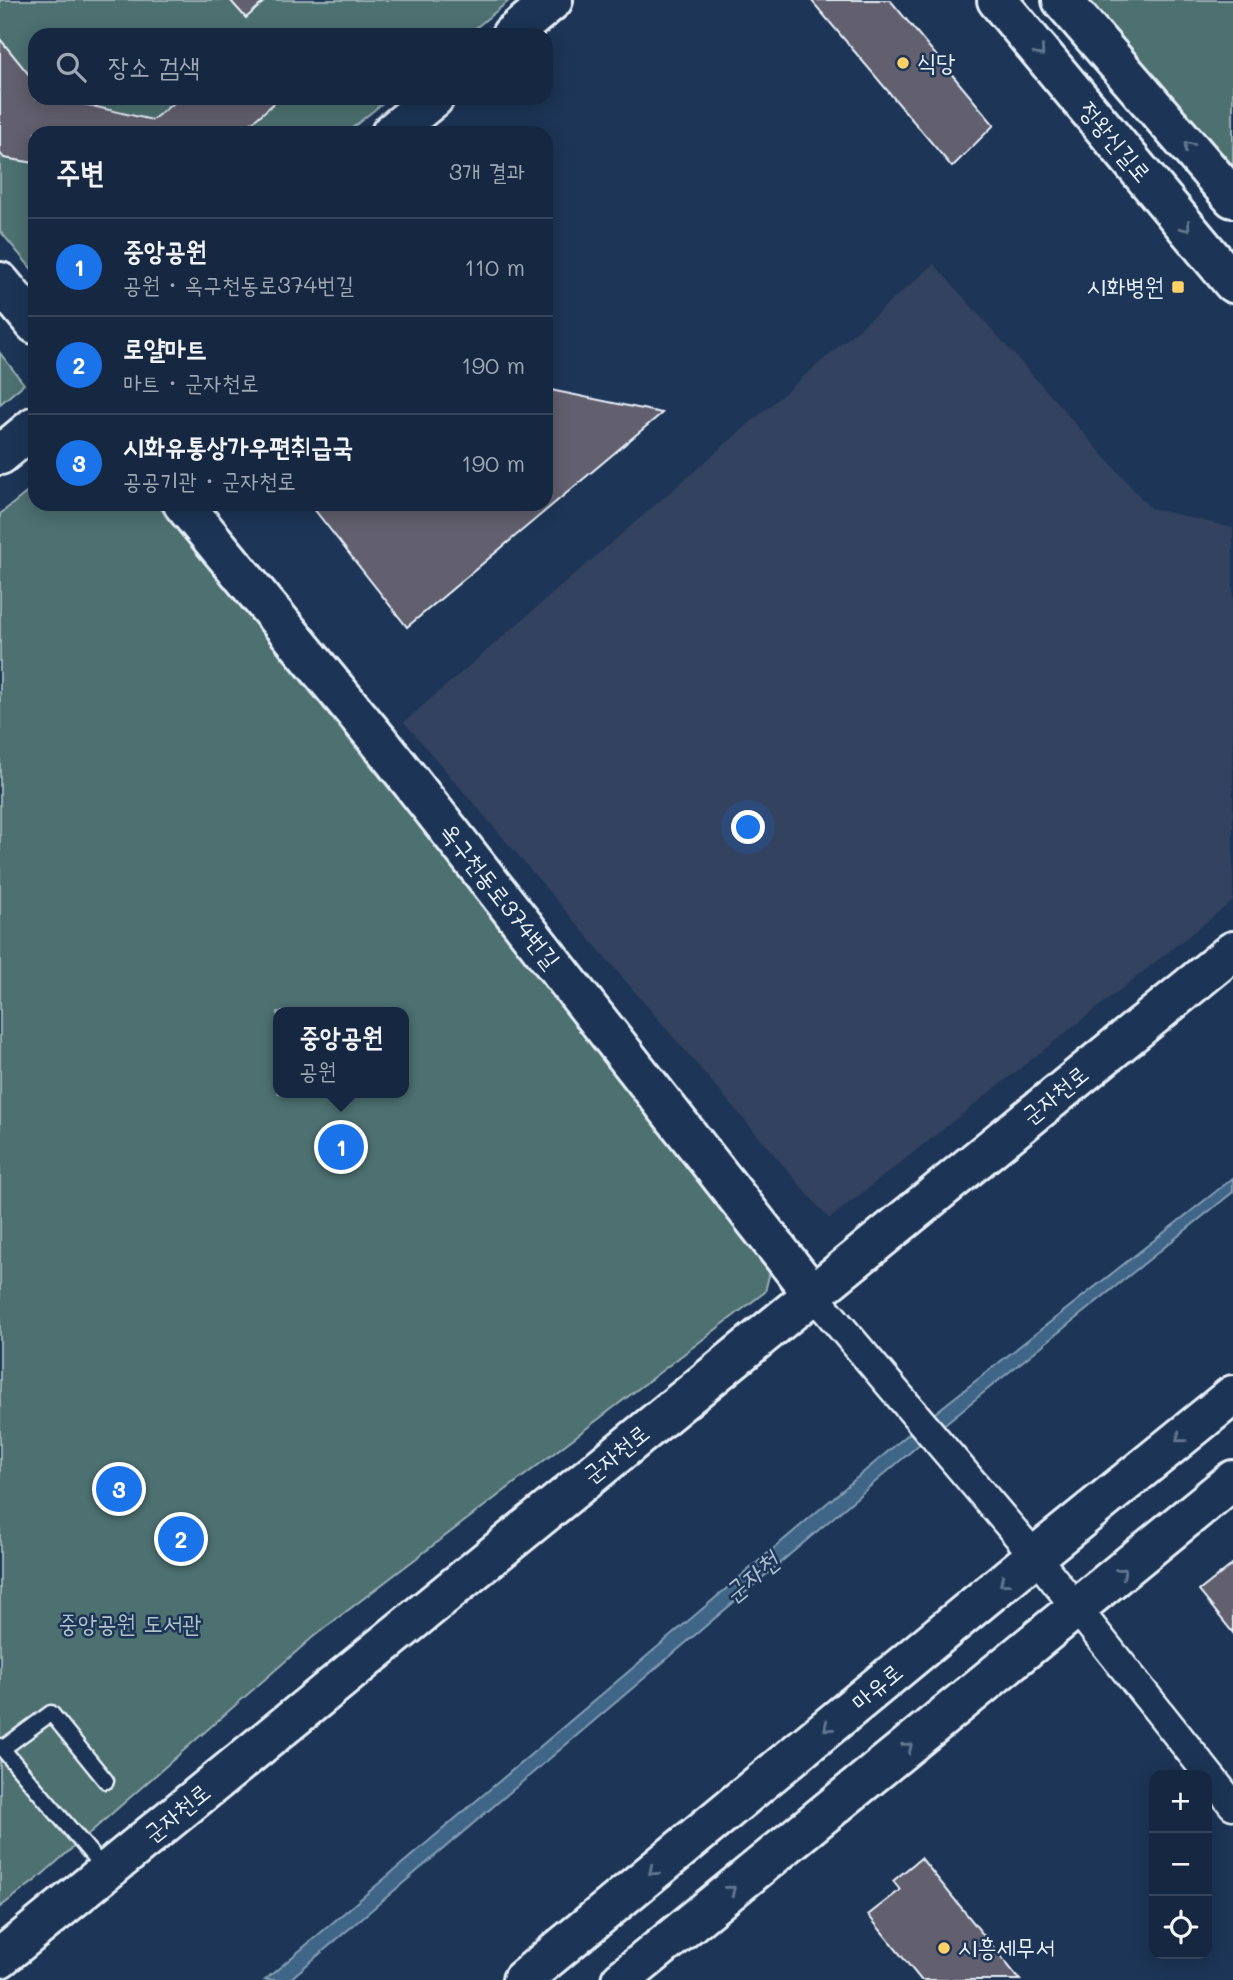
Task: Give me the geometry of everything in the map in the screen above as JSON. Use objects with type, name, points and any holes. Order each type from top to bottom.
[{"type":"street","points":[[519,28],[553,0]]},
{"type":"street","name":"정왕신길로","points":[[996,0],[1233,284]]},
{"type":"street","points":[[1062,0],[1233,198]]},
{"type":"street","points":[[400,126],[425,105]]},
{"type":"street","points":[[0,282],[28,316]]},
{"type":"street","points":[[0,456],[28,432]]},
{"type":"street","name":"옥구천동로374번길","points":[[189,511],[382,745],[812,1293]]},
{"type":"street","name":"군자천로","points":[[0,1958],[1233,951]]},
{"type":"street","points":[[812,1293],[1035,1556],[1233,1805]]},
{"type":"street","name":"마유로","points":[[522,1980],[1233,1395]]},
{"type":"street","points":[[621,1980],[1233,1480]]},
{"type":"lane","points":[[106,1781],[51,1713],[1,1748],[106,1871]]},
{"type":"shaded area","points":[[934,264],[1150,508],[1233,528],[1233,901],[829,1219],[404,722]]},
{"type":"green space","points":[[0,0],[510,0],[476,28],[28,28],[28,105],[380,105],[355,126],[28,126],[28,265],[0,231]]},
{"type":"green space","points":[[1089,0],[1233,0],[1233,170]]},
{"type":"green space","points":[[0,353],[24,384],[0,404]]},
{"type":"green space","name":"중앙공원 도서관","points":[[28,492],[28,511],[163,511],[773,1259],[765,1292],[313,1637],[36,1880],[0,1907],[0,514]]},
{"type":"water","name":"군자천","points":[[1233,1178],[1233,1192],[921,1443],[289,1980],[265,1980],[912,1431]]},
{"type":"building","points":[[230,0],[266,0],[246,18]]},
{"type":"building","name":"식당","points":[[811,0],[890,0],[994,125],[952,167]]},
{"type":"building","points":[[0,39],[28,73],[28,105],[88,105],[152,120],[171,105],[272,105],[248,126],[28,126],[28,162],[4,158],[0,153]]},
{"type":"building","points":[[553,390],[662,413],[553,504]]},
{"type":"building","points":[[316,511],[545,511],[407,627]]},
{"type":"building","points":[[1233,1564],[1233,1633],[1199,1591]]},
{"type":"building","name":"시흥세무서","points":[[921,1858],[1020,1980],[921,1980],[868,1915],[900,1890],[893,1881]]},
{"type":"place","name":"식당","points":[[903,63]]},
{"type":"place","name":"시화병원","points":[[1178,287]]},
{"type":"place","name":"중앙공원","points":[[341,1147]]},
{"type":"place","name":"시화유통상가우편취급국","points":[[119,1489]]},
{"type":"place","name":"로얄마트","points":[[181,1539]]},
{"type":"place","name":"시흥세무서","points":[[944,1948]]}]
